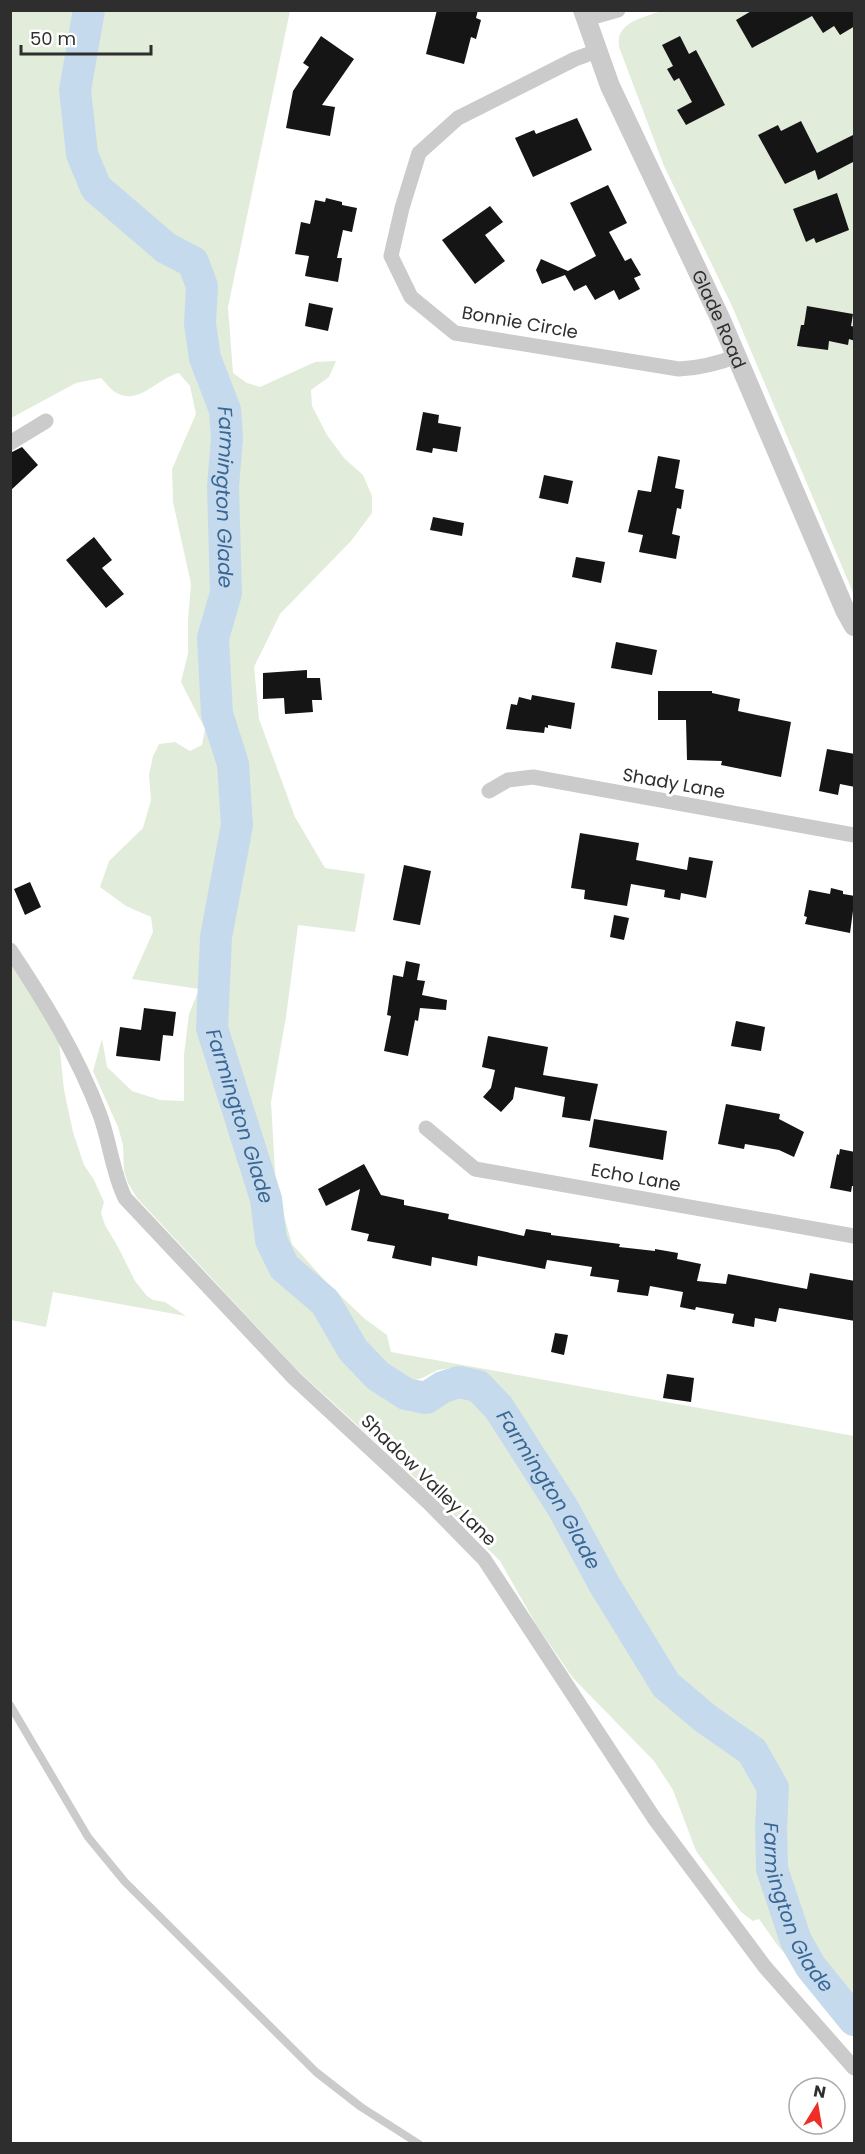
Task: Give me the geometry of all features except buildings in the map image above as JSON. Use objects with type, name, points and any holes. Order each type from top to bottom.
[{"type":"street","points":[[585,15],[618,10]]},
{"type":"street","name":"Glade Road","points":[[585,15],[610,86],[737,356],[845,610],[855,626]]},
{"type":"street","name":"Bonnie Circle","points":[[597,51],[574,58],[458,118],[419,153],[402,208],[391,256],[411,297],[455,333],[679,369],[717,365],[737,356]]},
{"type":"street","points":[[10,443],[46,421]]},
{"type":"street","name":"Shady Lane","points":[[489,791],[508,780],[533,777],[855,835]]},
{"type":"street","name":"Shadow Valley Lane","points":[[10,950],[49,1011],[89,1086],[101,1117],[118,1183],[125,1197],[294,1378],[429,1503],[484,1559],[654,1818],[765,1968],[855,2068]]},
{"type":"street","name":"Echo Lane","points":[[426,1128],[475,1169],[855,1236]]},
{"type":"lane","points":[[10,1705],[88,1837],[125,1882],[316,2072],[361,2107],[419,2144]]},
{"type":"green space","points":[[11,10],[83,11],[76,44],[71,96],[76,154],[92,189],[186,268],[194,277],[198,291],[197,329],[203,365],[220,411],[221,435],[218,499],[222,583],[207,644],[214,723],[229,762],[233,824],[214,937],[209,1029],[262,1197],[269,1244],[281,1268],[320,1302],[338,1330],[350,1357],[388,1394],[415,1407],[444,1404],[456,1398],[467,1398],[479,1403],[491,1416],[534,1482],[564,1520],[656,1682],[750,1759],[768,1793],[766,1865],[776,1903],[803,1964],[854,2024],[854,2029],[778,1946],[759,1919],[753,1921],[741,1912],[696,1851],[673,1790],[654,1761],[573,1678],[537,1626],[500,1561],[434,1495],[297,1370],[137,1198],[128,1183],[124,1171],[123,1145],[118,1127],[93,1071],[102,1039],[107,1067],[132,1091],[160,1100],[184,1101],[184,1055],[189,1014],[199,989],[132,979],[153,932],[151,917],[126,906],[100,887],[109,861],[143,828],[151,800],[149,775],[153,756],[159,744],[175,742],[190,751],[202,745],[205,729],[181,682],[188,653],[191,584],[173,502],[172,469],[196,414],[190,386],[179,373],[135,396],[116,393],[101,378],[76,383],[11,418]]},
{"type":"green space","points":[[96,10],[290,11],[228,307],[233,373],[247,383],[260,387],[315,362],[336,361],[329,377],[311,390],[312,406],[327,435],[344,458],[363,475],[372,496],[372,513],[351,541],[280,614],[254,667],[259,719],[295,817],[325,868],[365,874],[355,932],[298,925],[286,1017],[271,1102],[276,1188],[292,1244],[328,1284],[365,1319],[387,1335],[391,1352],[854,1436],[854,2010],[815,1967],[803,1947],[793,1922],[777,1869],[780,1788],[773,1772],[757,1748],[669,1680],[584,1538],[550,1473],[507,1404],[485,1381],[471,1371],[452,1368],[438,1370],[410,1381],[400,1379],[372,1362],[366,1348],[345,1320],[323,1295],[289,1266],[274,1240],[267,1194],[217,1025],[219,937],[240,824],[237,760],[225,719],[218,659],[218,640],[234,592],[228,502],[231,418],[229,401],[212,357],[206,331],[206,295],[210,285],[205,266],[194,255],[170,241],[109,193],[96,172],[86,147],[83,93]]},
{"type":"green space","points":[[661,11],[854,11],[854,595],[732,306],[664,166],[619,47],[621,32],[626,26]]},
{"type":"green space","points":[[10,964],[59,1042],[64,1090],[73,1132],[84,1165],[104,1202],[101,1213],[105,1225],[135,1281],[147,1296],[153,1300],[165,1302],[186,1316],[53,1292],[46,1327],[11,1320]]},
{"type":"waterway","name":"Farmington Glade","points":[[89,10],[75,90],[82,154],[96,188],[166,248],[193,262],[202,286],[200,324],[205,358],[225,410],[227,438],[223,487],[226,593],[213,638],[217,714],[233,764],[237,825],[216,937],[212,1028],[266,1199],[271,1240],[284,1267],[325,1302],[353,1350],[378,1376],[406,1394],[426,1398],[443,1387],[459,1382],[478,1386],[499,1408],[563,1508],[604,1584],[666,1685],[705,1718],[752,1751],[773,1788],[772,1869],[796,1941],[811,1967],[854,2020]]}]
